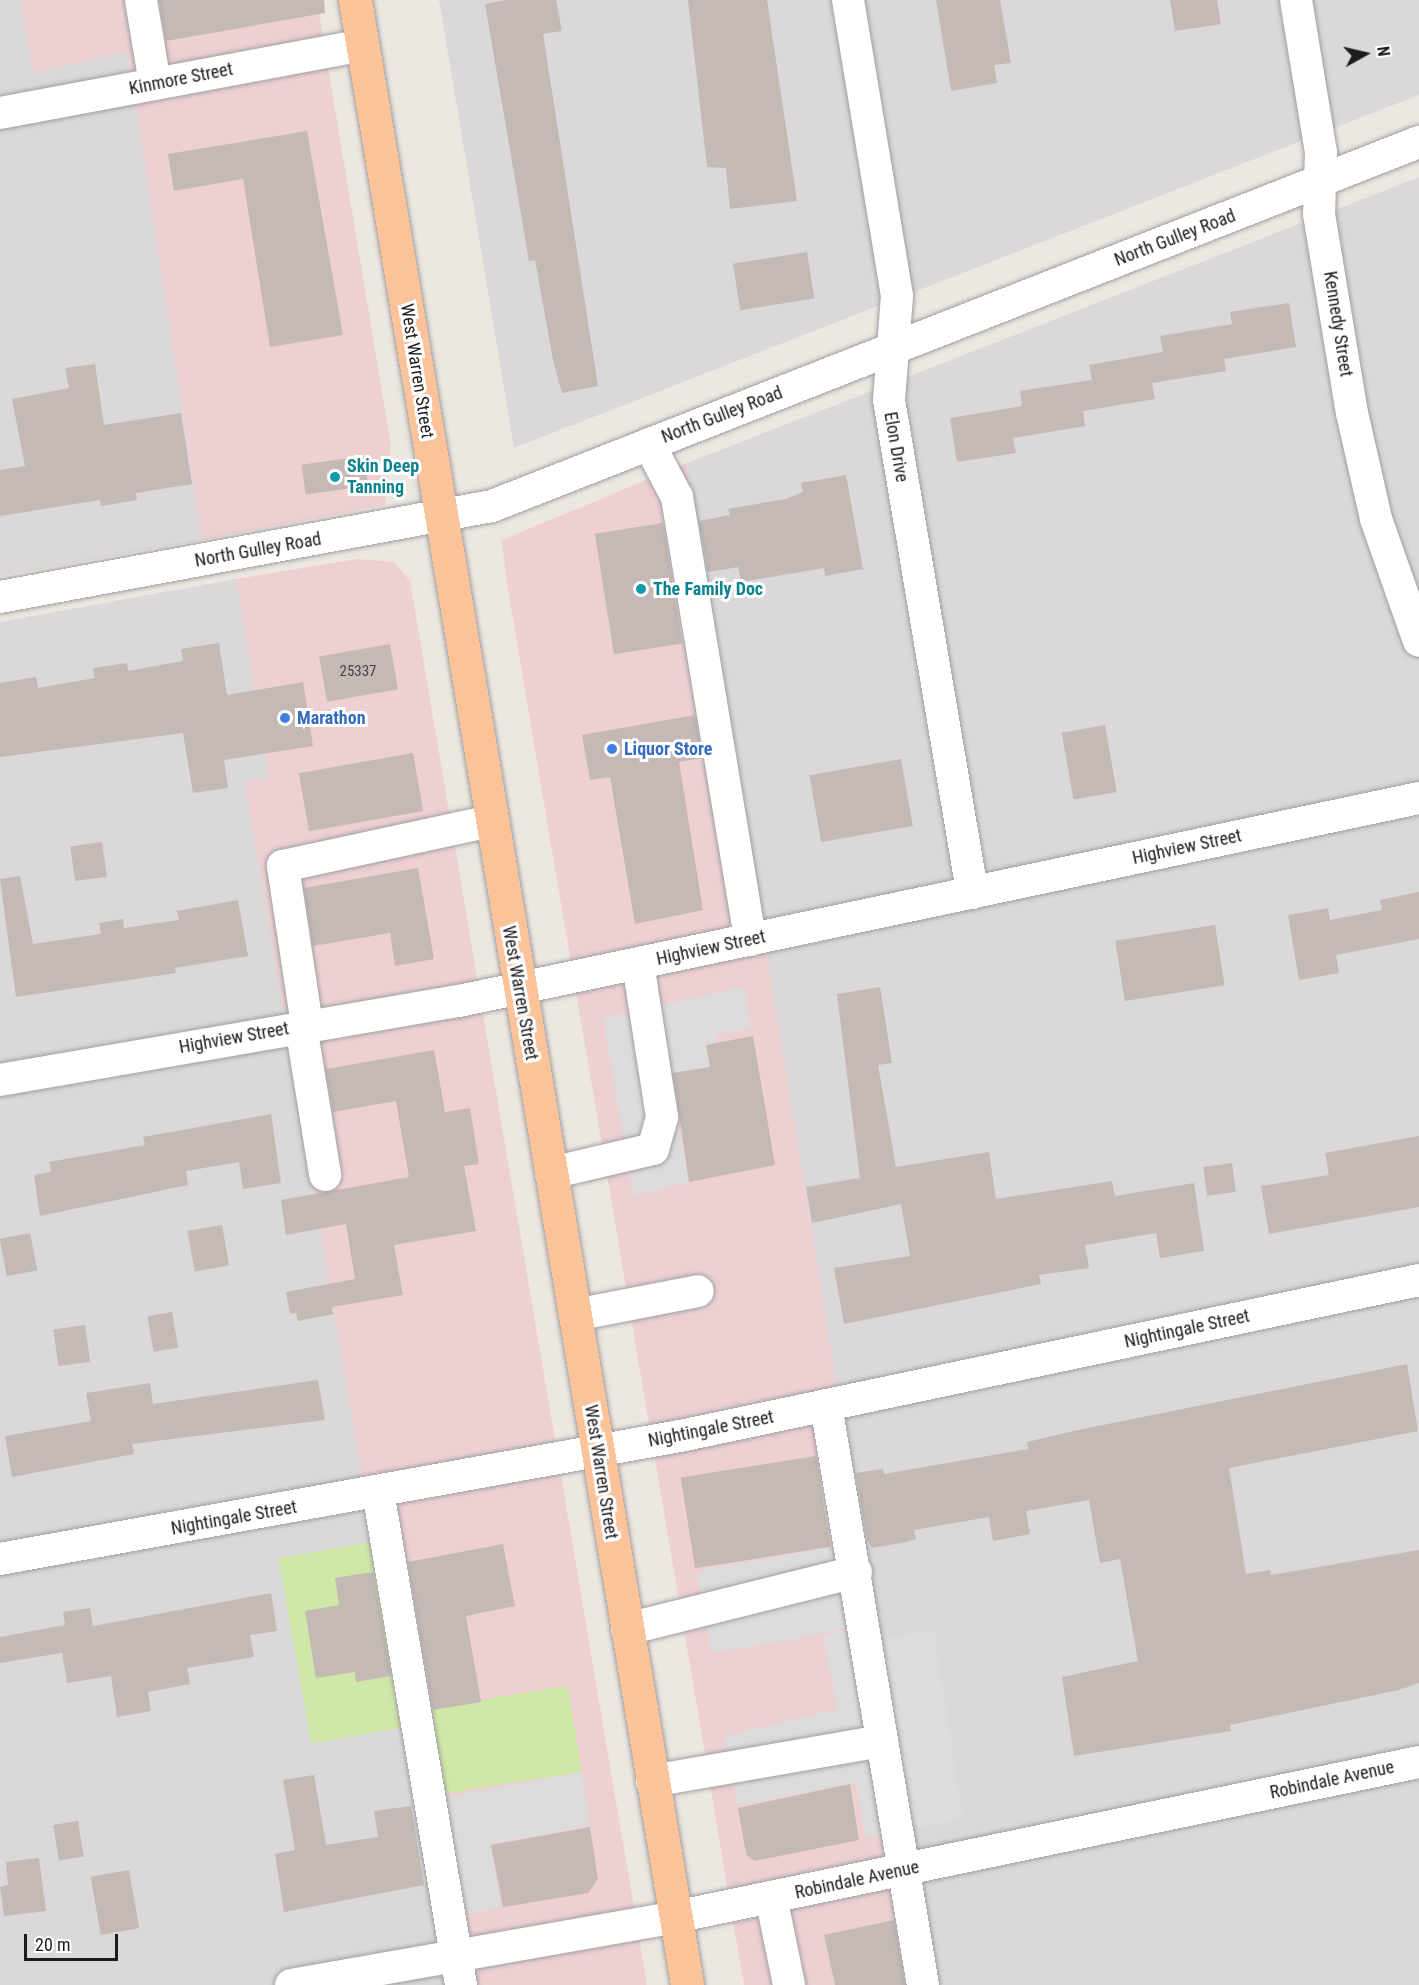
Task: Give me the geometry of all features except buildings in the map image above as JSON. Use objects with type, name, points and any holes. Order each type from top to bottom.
[{"type":"main road","name":"West Warren Street","points":[[355,0],[687,1985]]},
{"type":"street","points":[[141,0],[155,84]]},
{"type":"street","name":"Elon Drive","points":[[848,0],[897,296],[889,405],[972,893]]},
{"type":"street","name":"Kennedy Street","points":[[1296,0],[1321,152],[1319,214],[1363,466],[1419,641]]},
{"type":"street","name":"Kinmore Street","points":[[0,113],[363,45]]},
{"type":"street","name":"North Gulley Road","points":[[0,597],[492,506],[1419,142]]},
{"type":"street","points":[[649,444],[677,497],[750,940]]},
{"type":"street","name":"Highview Street","points":[[0,1080],[638,964],[1419,798]]},
{"type":"street","points":[[326,1175],[282,866],[492,821]]},
{"type":"street","points":[[551,1173],[653,1149],[662,1117],[638,964]]},
{"type":"street","name":"Nightingale Street","points":[[0,1559],[597,1451],[1419,1280]]},
{"type":"street","points":[[575,1315],[698,1291]]},
{"type":"street","points":[[826,1405],[856,1572],[923,1985]]},
{"type":"street","points":[[378,1491],[459,1970]]},
{"type":"street","points":[[627,1629],[856,1572]]},
{"type":"street","points":[[652,1781],[882,1741]]},
{"type":"street","name":"Robindale Avenue","points":[[291,1985],[459,1970],[675,1917],[1419,1762]]},
{"type":"street","points":[[771,1897],[789,1985]]},
{"type":"shaded area","points":[[0,0],[21,0],[33,73],[128,51],[202,540],[0,576]]},
{"type":"shaded area","points":[[21,0],[317,0],[391,445],[385,505],[202,540],[128,52],[33,73]]},
{"type":"shaded area","points":[[439,0],[1419,0],[1419,95],[514,448]]},
{"type":"shaded area","points":[[1419,177],[1419,1985],[934,1985],[687,463]]},
{"type":"shaded area","points":[[687,463],[934,1985],[744,1985],[506,578],[502,540]]},
{"type":"shaded area","points":[[357,559],[394,562],[410,581],[647,1985],[447,1985],[245,782],[269,778],[236,579]]},
{"type":"shaded area","points":[[236,579],[269,778],[246,782],[447,1985],[0,1985],[0,622]]},
{"type":"shaded area","points":[[744,987],[751,1028],[716,1035],[716,1043],[706,1045],[710,1067],[669,1074],[689,1182],[634,1196],[603,1018]]},
{"type":"shaded area","points":[[835,1547],[849,1629],[712,1653],[697,1571]]},
{"type":"shaded area","points":[[934,1629],[963,1819],[866,1838],[856,1782],[737,1805],[725,1736],[838,1709],[823,1636],[850,1630],[884,1638]]},
{"type":"shaded area","points":[[581,1772],[590,1826],[490,1844],[501,1907],[461,1916],[443,1798]]},
{"type":"green space","points":[[377,1541],[410,1726],[311,1744],[279,1558]]},
{"type":"green space","points":[[568,1686],[582,1772],[440,1794],[427,1708]]},
{"type":"place","name":"Skin Deep Tanning","points":[[335,477]]},
{"type":"place","name":"The Family Doc","points":[[641,589]]},
{"type":"place","name":"Marathon","points":[[285,718]]},
{"type":"place","name":"Liquor Store","points":[[612,749]]}]
